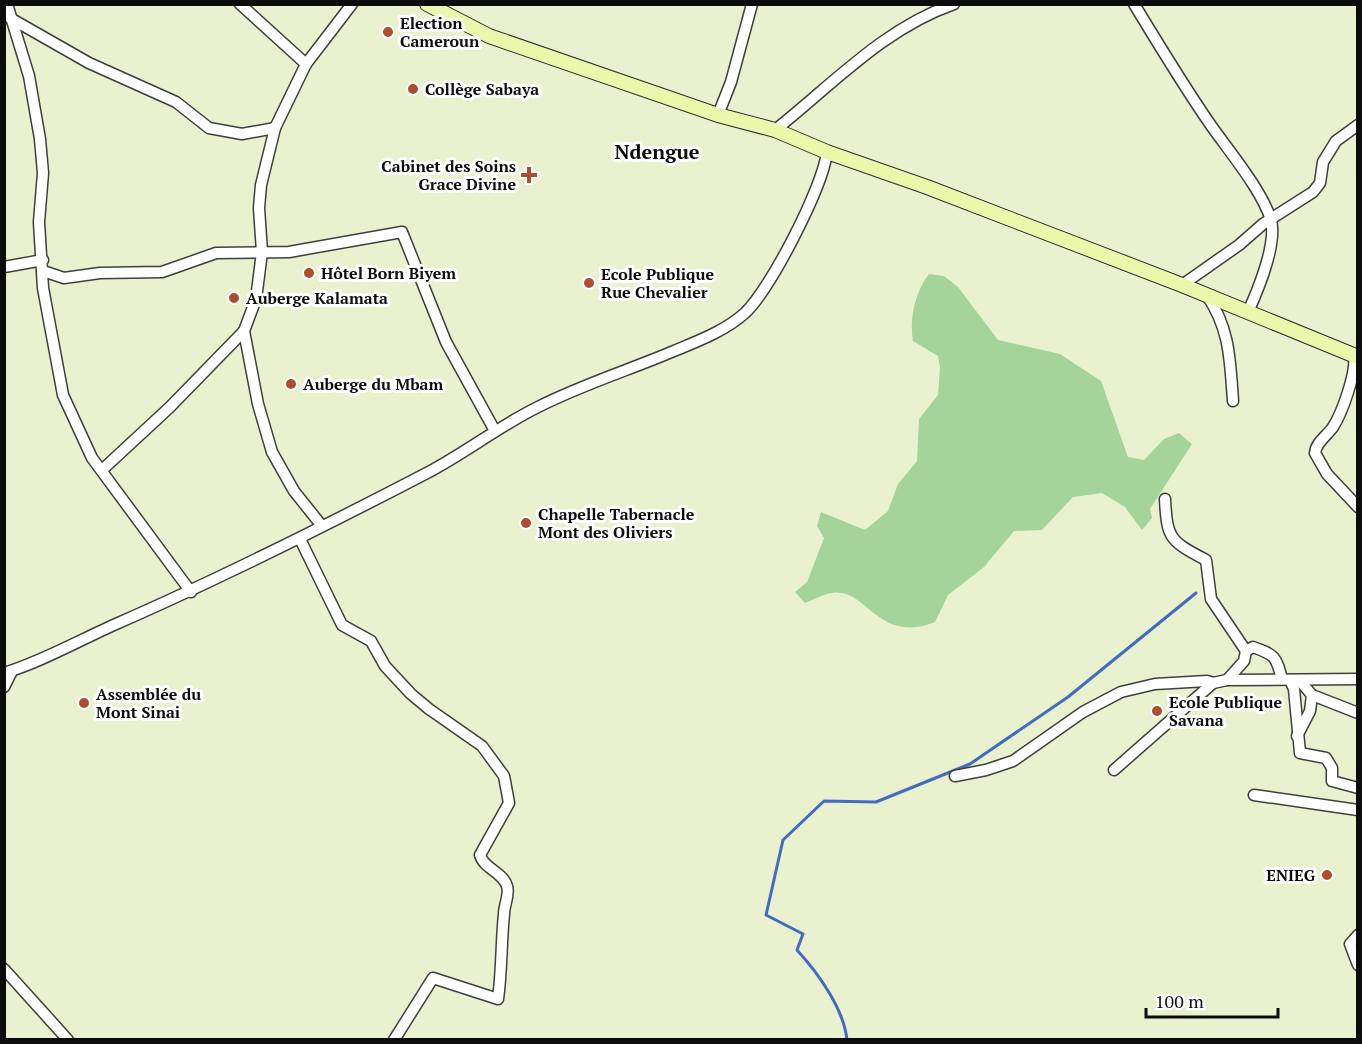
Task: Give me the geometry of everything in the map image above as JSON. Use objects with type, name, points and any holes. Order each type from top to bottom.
[{"type":"main road","points":[[427,4],[489,36],[718,115],[775,130],[827,152],[927,187],[1206,294],[1356,356]]},
{"type":"street","points":[[240,4],[306,64]]},
{"type":"street","points":[[102,470],[170,407],[244,331],[256,299],[262,252],[259,208],[261,185],[275,128],[306,64],[352,4]]},
{"type":"street","points":[[718,115],[731,82],[752,4]]},
{"type":"street","points":[[775,130],[883,42],[913,22],[954,4]]},
{"type":"street","points":[[1136,5],[1155,43],[1238,163],[1270,219],[1270,237],[1262,276],[1248,312]]},
{"type":"street","points":[[7,9],[89,63],[176,102],[209,128],[242,134],[275,128]]},
{"type":"street","points":[[7,9],[27,68],[40,140],[43,173],[39,222],[45,307],[63,395],[79,434],[102,470],[191,592]]},
{"type":"street","points":[[1182,285],[1239,245],[1270,219],[1318,187],[1323,162],[1336,141],[1358,125]]},
{"type":"street","points":[[4,687],[8,672],[191,592],[300,539],[427,473],[495,431],[558,397],[695,342],[744,314],[765,289],[785,253],[818,180],[827,152]]},
{"type":"street","points":[[44,272],[64,278],[100,273],[162,272],[216,253],[323,248],[402,232],[446,342],[495,431]]},
{"type":"street","points":[[4,267],[43,260]]},
{"type":"street","points":[[1206,294],[1217,310],[1227,333],[1233,401]]},
{"type":"street","points":[[244,331],[258,404],[272,452],[294,491],[322,526]]},
{"type":"street","points":[[1356,356],[1350,384],[1338,419],[1317,445],[1315,453],[1327,474],[1358,507]]},
{"type":"street","points":[[1164,499],[1167,529],[1178,545],[1206,560],[1210,599],[1246,651],[1244,661],[1227,680]]},
{"type":"street","points":[[300,539],[342,626],[371,641],[385,666],[411,694],[429,710],[482,746],[504,776],[509,791],[509,803],[480,855],[485,864],[503,879],[508,889],[504,913],[503,965],[498,999],[434,978],[394,1040]]},
{"type":"street","points":[[1246,651],[1253,647],[1270,654],[1291,680],[1294,689],[1300,753],[1326,758],[1332,768],[1332,781],[1358,788]]},
{"type":"street","points":[[1114,770],[1213,683],[1227,680],[1358,679]]},
{"type":"street","points":[[1291,680],[1312,695],[1358,713]]},
{"type":"street","points":[[955,776],[986,770],[1013,760],[1083,712],[1121,693],[1155,684],[1207,681],[1213,683]]},
{"type":"street","points":[[1297,736],[1310,711],[1312,695]]},
{"type":"street","points":[[1254,795],[1358,810]]},
{"type":"street","points":[[1358,935],[1350,944],[1358,966]]},
{"type":"street","points":[[4,969],[68,1040]]},
{"type":"green space","points":[[5,5],[1357,5],[1357,1039],[5,1039]]},
{"type":"green space","points":[[929,274],[944,276],[958,287],[998,340],[1060,354],[1101,381],[1128,457],[1144,460],[1164,439],[1179,433],[1192,444],[1150,509],[1152,518],[1142,530],[1125,507],[1102,493],[1073,497],[1042,530],[1014,531],[984,567],[948,595],[935,622],[915,627],[899,626],[886,621],[855,598],[844,593],[832,593],[805,603],[795,592],[807,582],[824,538],[817,526],[821,512],[865,530],[888,511],[898,484],[917,461],[919,419],[938,395],[940,368],[938,356],[913,341],[912,333],[917,297]]},
{"type":"waterway","points":[[847,1040],[841,1016],[829,992],[797,950],[803,934],[766,915],[783,840],[824,801],[876,802],[970,764],[1068,697],[1196,593]]},
{"type":"place","name":"Election Cameroun","points":[[388,32]]},
{"type":"place","name":"Collège Sabaya","points":[[413,89]]},
{"type":"place","name":"Cabinet des Soins Grace Divine","points":[[529,175]]},
{"type":"place","name":"Hôtel Born Biyem","points":[[309,273]]},
{"type":"place","name":"Ecole Publique Rue Chevalier","points":[[589,283]]},
{"type":"place","name":"Auberge Kalamata","points":[[234,298]]},
{"type":"place","name":"Auberge du Mbam","points":[[291,384]]},
{"type":"place","name":"Chapelle Tabernacle Mont des Oliviers","points":[[526,523]]},
{"type":"place","name":"Assemblée du Mont Sinai","points":[[84,703]]},
{"type":"place","name":"Ecole Publique Savana","points":[[1157,711]]},
{"type":"place","name":"ENIEG","points":[[1327,875]]},
{"type":"district","name":"Ndengue","points":[[657,152]]}]
